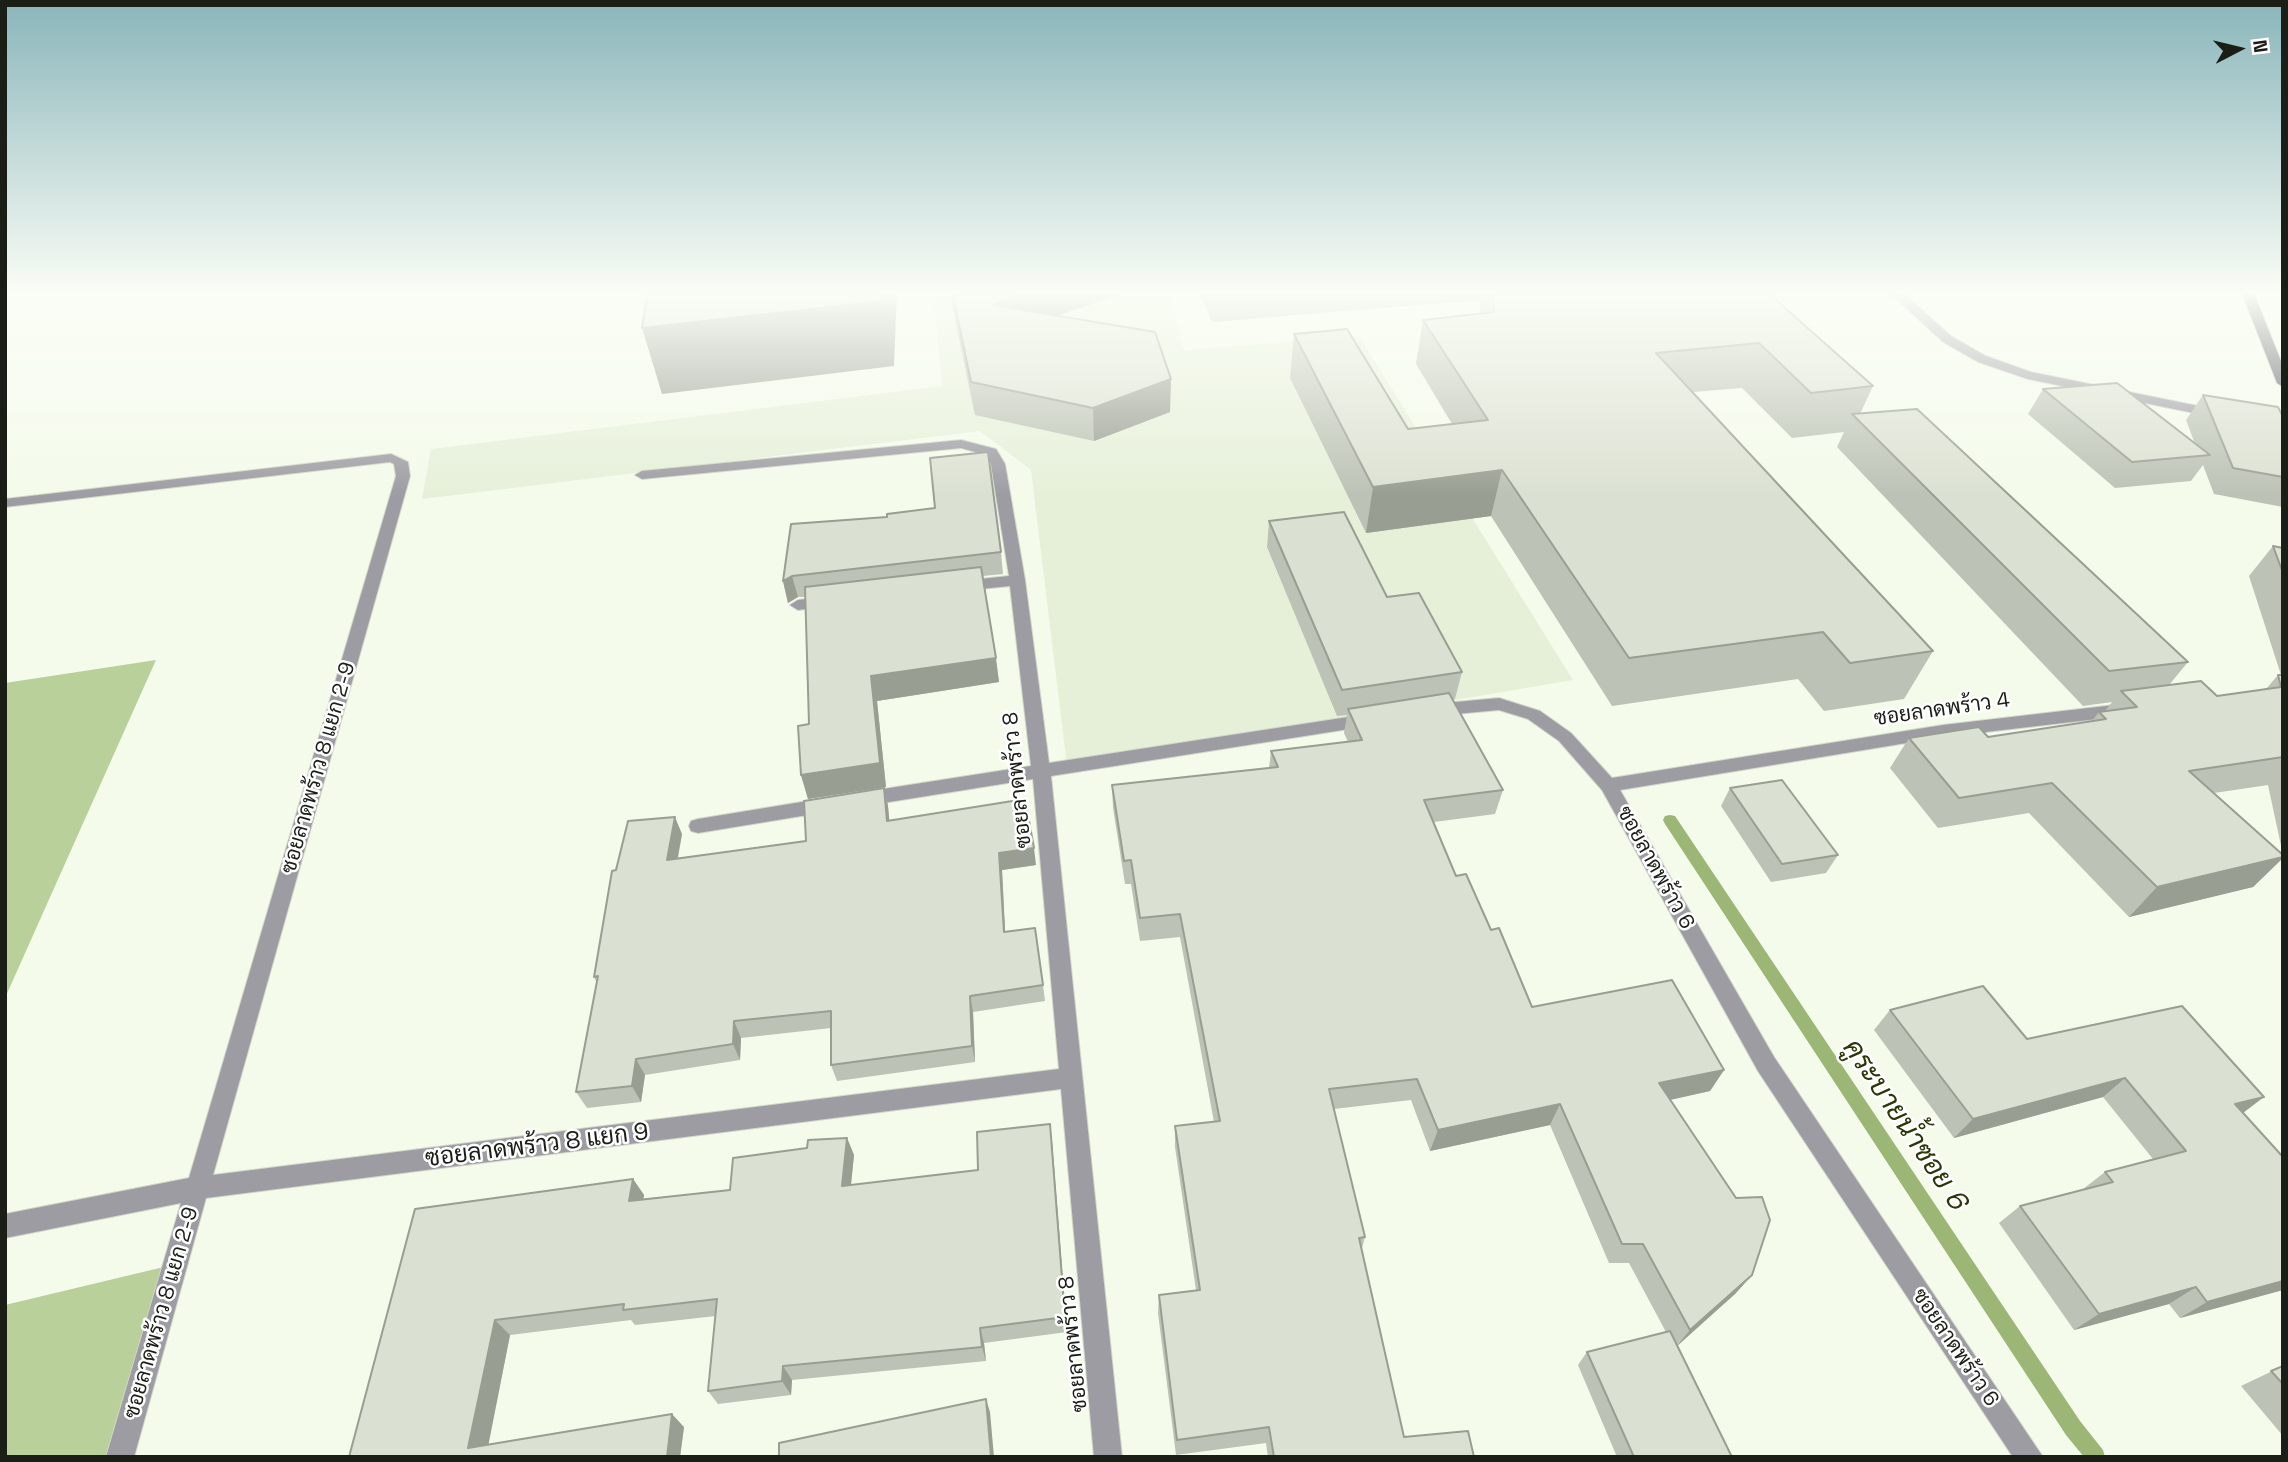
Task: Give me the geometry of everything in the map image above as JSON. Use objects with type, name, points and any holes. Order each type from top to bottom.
[{"type":"main road","points":[[2274,359],[2283,383]]},
{"type":"street","points":[[1983,359],[2028,375],[2235,417]]},
{"type":"street","name":"ซอยลาดพร้าว 8","points":[[642,475],[961,444],[991,452],[998,464],[1017,580],[1041,771],[1108,1457]]},
{"type":"street","name":"ซอยลาดพร้าว 8 แยก 2-9","points":[[5,503],[391,458],[401,462],[403,476],[120,1457]]},
{"type":"street","points":[[948,588],[1017,580]]},
{"type":"street","points":[[798,605],[839,600]]},
{"type":"street","name":"ซอยลาดพร้าว 6","points":[[1411,713],[1499,704],[1534,715],[1565,737],[1608,785],[1766,1064],[2029,1457]]},
{"type":"street","name":"ซอยลาดพร้าว 4","points":[[1608,785],[1943,732],[2147,707]]},
{"type":"street","points":[[698,826],[1383,718]]},
{"type":"street","name":"ซอยลาดพร้าว 8 แยก 9","points":[[5,1226],[198,1188],[1071,1078]]},
{"type":"shaded area","points":[[939,359],[1373,359],[1573,680],[1067,766],[1031,470],[980,431],[422,499],[431,449],[942,386]]},
{"type":"green space","points":[[156,660],[5,998],[5,683]]},
{"type":"green space","points":[[172,1265],[110,1457],[5,1457],[5,1305]]},
{"type":"building","points":[[966,359],[1164,359],[1171,379],[1093,408],[971,382]]},
{"type":"building","points":[[1307,359],[1365,359],[1408,429],[1488,420],[1448,359],[1662,359],[1933,651],[1850,663],[1823,632],[1629,658],[1502,470],[1373,487]]},
{"type":"building","points":[[1776,359],[1843,359],[1873,386],[1811,393]]},
{"type":"building","points":[[2117,383],[2210,455],[2132,462],[2043,389]]},
{"type":"building","points":[[2203,395],[2278,407],[2283,417],[2283,477],[2233,468]]},
{"type":"building","points":[[1917,409],[2188,662],[2109,671],[1852,414]]},
{"type":"building","points":[[988,452],[1001,552],[792,576],[783,581],[791,524],[887,517],[887,514],[935,508],[930,458]]},
{"type":"building","points":[[1344,512],[1387,597],[1419,593],[1462,672],[1342,690],[1269,521]]},
{"type":"building","points":[[2273,546],[2283,548],[2283,573]]},
{"type":"building","points":[[981,567],[996,658],[871,676],[880,763],[801,775],[798,726],[809,724],[805,587]]},
{"type":"building","points":[[2278,675],[2283,675],[2283,757],[2189,771],[2283,857],[2157,887],[2052,783],[1959,798],[1909,738],[1979,727],[1988,737],[2106,719],[2099,712],[2137,707],[2121,691],[2201,681],[2217,696],[2281,687]]},
{"type":"building","points":[[1449,693],[1503,790],[1424,800],[1456,876],[1466,874],[1491,930],[1499,928],[1532,1007],[1672,980],[1724,1070],[1659,1083],[1736,1198],[1762,1197],[1770,1220],[1752,1275],[1690,1330],[1643,1244],[1622,1244],[1560,1104],[1438,1130],[1417,1079],[1329,1089],[1365,1237],[1359,1238],[1404,1437],[1468,1431],[1474,1457],[1274,1457],[1269,1427],[1177,1440],[1159,1295],[1200,1290],[1175,1126],[1220,1121],[1180,914],[1140,918],[1131,860],[1124,861],[1112,785],[1278,767],[1271,751],[1362,740],[1348,709]]},
{"type":"building","points":[[1782,780],[1838,855],[1782,864],[1730,788]]},
{"type":"building","points":[[884,788],[887,821],[1025,799],[1034,848],[999,853],[1004,932],[1035,928],[1043,985],[970,996],[972,1046],[831,1065],[831,1011],[734,1021],[733,1044],[636,1059],[632,1086],[576,1092],[598,976],[594,977],[612,871],[616,870],[628,821],[675,817],[667,860],[806,841],[804,801]]},
{"type":"building","points":[[1983,986],[2027,1039],[2182,1006],[2264,1097],[2235,1104],[2283,1157],[2283,1281],[2207,1302],[2196,1287],[2099,1314],[2020,1206],[2113,1182],[2105,1172],[2186,1151],[2125,1078],[1973,1119],[1890,1010]]},
{"type":"building","points":[[1050,1124],[1065,1317],[980,1328],[982,1347],[783,1366],[782,1381],[708,1391],[717,1299],[623,1310],[624,1304],[495,1320],[468,1448],[672,1414],[667,1457],[349,1457],[415,1209],[633,1179],[629,1201],[730,1190],[733,1158],[807,1148],[808,1140],[847,1138],[842,1186],[978,1170],[977,1132]]},
{"type":"building","points":[[1670,1331],[1732,1457],[1634,1457],[1587,1352]]},
{"type":"building","points":[[2283,1366],[2283,1384],[2271,1371]]},
{"type":"building","points":[[986,1399],[991,1457],[779,1457],[779,1443]]},
{"type":"waterway","name":"คูระบายน้ำซอย 6","points":[[1670,820],[2073,1428],[2096,1457]]}]
